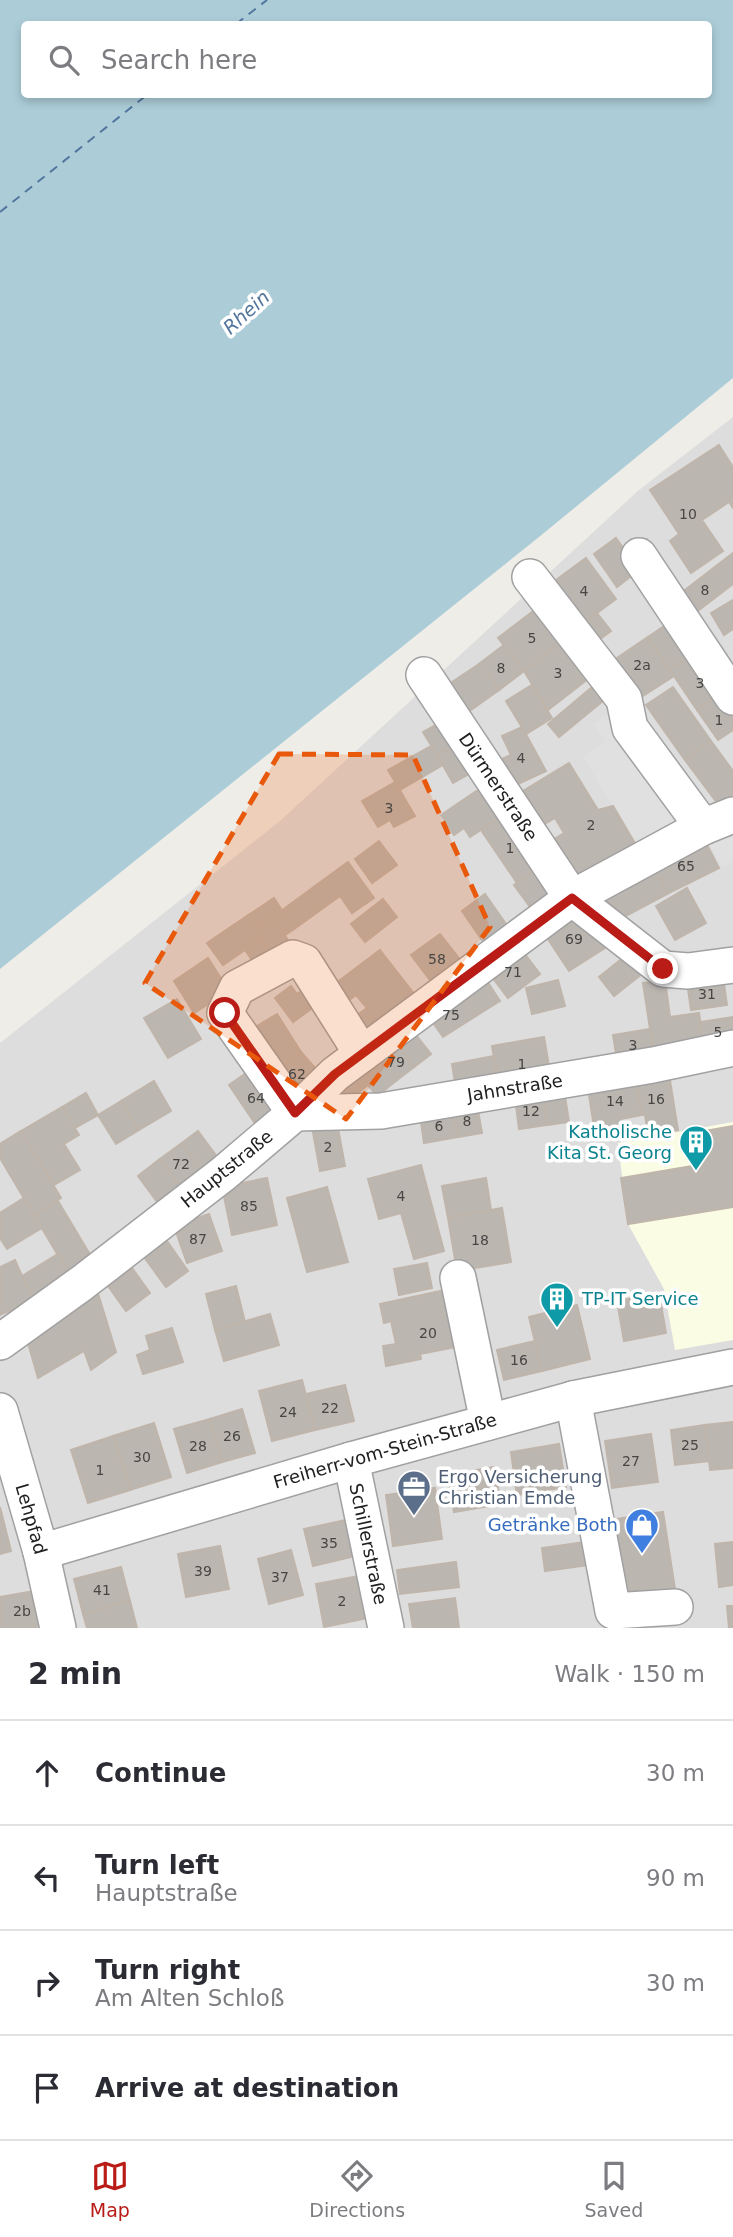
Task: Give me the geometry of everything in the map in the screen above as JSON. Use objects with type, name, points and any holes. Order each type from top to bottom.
[{"type":"street","points":[[639,556],[733,697]]},
{"type":"street","points":[[530,577],[624,699],[630,728],[724,823]]},
{"type":"street","name":"Dürmerstraße","points":[[424,675],[572,898],[663,969],[688,971],[733,965]]},
{"type":"street","name":"Hauptstraße","points":[[0,1342],[82,1283],[223,1174],[295,1113],[335,1074],[572,898],[724,823]]},
{"type":"street","points":[[295,1113],[225,1013],[237,988],[293,958],[304,962],[362,1054]]},
{"type":"street","name":"Jahnstraße","points":[[295,1113],[382,1111],[653,1065],[733,1048]]},
{"type":"street","points":[[458,1278],[488,1422]]},
{"type":"street","name":"Freiherr-vom-Stein-Straße","points":[[41,1552],[351,1460],[573,1399],[733,1367]]},
{"type":"street","points":[[573,1399],[613,1611],[675,1607]]},
{"type":"street","name":"Lehpfad","points":[[0,1410],[41,1552],[58,1628]]},
{"type":"street","name":"Schillerstraße","points":[[351,1460],[386,1628]]},
{"type":"highlighted area","points":[[279,754],[413,755],[490,927],[346,1119],[145,983]]},
{"type":"shaded area","points":[[733,417],[733,1628],[0,1628],[0,1043],[280,821],[639,490]]},
{"type":"shaded area","points":[[615,710],[691,813],[639,850],[583,757],[605,741],[593,724]]},
{"type":"shaded area","points":[[733,821],[733,861],[722,867],[703,833]]},
{"type":"shaded area","points":[[733,1122],[733,1340],[675,1350],[664,1289],[628,1224],[618,1143]]},
{"type":"water","name":"Rhein","points":[[0,0],[733,0],[733,378],[0,969]]},
{"type":"building","points":[[719,445],[733,467],[733,508],[729,502],[702,520],[723,551],[691,573],[670,541],[679,534],[650,490]]},
{"type":"building","points":[[616,538],[639,570],[617,587],[594,554]]},
{"type":"building","points":[[733,553],[733,584],[691,616],[676,597]]},
{"type":"building","points":[[586,558],[616,599],[582,624],[552,583]]},
{"type":"building","points":[[733,600],[733,629],[724,635],[711,613]]},
{"type":"building","points":[[540,606],[565,639],[524,671],[498,638]]},
{"type":"building","points":[[597,613],[611,631],[596,642],[582,624]]},
{"type":"building","points":[[676,618],[698,651],[670,670],[648,637]]},
{"type":"building","points":[[648,637],[674,676],[640,698],[614,660]]},
{"type":"building","points":[[565,639],[593,675],[548,710],[524,671]]},
{"type":"building","points":[[504,645],[524,671],[499,690],[479,664]]},
{"type":"building","points":[[698,651],[725,691],[697,710],[670,670]]},
{"type":"building","points":[[479,664],[499,690],[461,717],[443,688]]},
{"type":"building","points":[[597,683],[609,696],[559,737],[548,724]]},
{"type":"building","points":[[532,685],[552,718],[526,734],[506,701]]},
{"type":"building","points":[[673,687],[711,741],[685,760],[646,705]]},
{"type":"building","points":[[725,691],[733,703],[733,730],[718,740],[697,710]]},
{"type":"building","points":[[446,719],[460,742],[437,755],[423,732]]},
{"type":"building","points":[[522,727],[546,771],[507,789],[495,762],[511,755],[502,736]]},
{"type":"building","points":[[711,741],[733,771],[733,799],[721,808],[685,760]]},
{"type":"building","points":[[460,742],[476,770],[453,783],[437,755]]},
{"type":"building","points":[[431,746],[443,765],[400,790],[388,770]]},
{"type":"building","points":[[569,763],[598,810],[613,806],[639,850],[577,880],[548,843],[564,833],[555,818],[533,831],[513,797]]},
{"type":"building","points":[[395,782],[415,816],[394,827],[390,820],[378,827],[362,801]]},
{"type":"building","points":[[484,786],[503,815],[470,837],[464,828],[454,835],[441,815]]},
{"type":"building","points":[[503,815],[539,867],[517,883],[481,830]]},
{"type":"building","points":[[704,839],[719,868],[667,894],[652,865]]},
{"type":"building","points":[[379,841],[397,865],[372,883],[355,859]]},
{"type":"building","points":[[348,862],[374,898],[352,913],[340,896],[294,929],[281,911]]},
{"type":"building","points":[[652,865],[667,894],[622,918],[600,893]]},
{"type":"building","points":[[539,867],[557,894],[533,911],[514,885]]},
{"type":"building","points":[[687,888],[706,923],[675,940],[656,906]]},
{"type":"building","points":[[485,894],[508,927],[484,943],[462,911]]},
{"type":"building","points":[[274,898],[294,929],[285,935],[273,917],[258,927],[250,914]]},
{"type":"building","points":[[383,899],[397,917],[365,942],[351,924]]},
{"type":"building","points":[[578,907],[605,948],[569,971],[542,930]]},
{"type":"building","points":[[250,914],[265,936],[223,965],[207,943]]},
{"type":"building","points":[[273,917],[295,951],[275,963],[260,940],[265,936],[258,927]]},
{"type":"building","points":[[440,934],[462,962],[433,984],[411,955]]},
{"type":"building","points":[[260,940],[275,963],[261,973],[245,950]]},
{"type":"building","points":[[518,945],[540,974],[508,998],[486,969]]},
{"type":"building","points":[[380,950],[415,995],[361,1036],[349,1021],[367,1008],[356,995],[340,1007],[327,990]]},
{"type":"building","points":[[633,950],[648,969],[614,996],[599,977]]},
{"type":"building","points":[[208,958],[229,991],[194,1013],[174,981]]},
{"type":"building","points":[[483,975],[500,1001],[476,1016],[459,991]]},
{"type":"building","points":[[723,977],[727,1005],[691,1010],[687,982]]},
{"type":"building","points":[[558,980],[565,1006],[532,1014],[526,988]]},
{"type":"building","points":[[665,980],[670,1017],[699,1013],[704,1047],[654,1055],[643,983]]},
{"type":"building","points":[[313,983],[325,999],[293,1022],[275,998],[291,986],[297,994]]},
{"type":"building","points":[[459,991],[476,1016],[443,1037],[427,1014]]},
{"type":"building","points":[[177,999],[201,1039],[168,1058],[144,1018]]},
{"type":"building","points":[[277,1014],[301,1052],[271,1071],[247,1032]]},
{"type":"building","points":[[733,1017],[733,1043],[704,1047],[700,1022]]},
{"type":"building","points":[[650,1029],[654,1055],[617,1060],[613,1035]]},
{"type":"building","points":[[412,1030],[431,1054],[414,1067],[396,1043]]},
{"type":"building","points":[[544,1037],[550,1072],[498,1081],[492,1046]]},
{"type":"building","points":[[396,1043],[414,1067],[397,1080],[378,1056]]},
{"type":"building","points":[[301,1052],[323,1077],[295,1102],[271,1071]]},
{"type":"building","points":[[378,1056],[397,1080],[377,1096],[368,1085],[341,1106],[330,1093]]},
{"type":"building","points":[[494,1056],[498,1081],[456,1088],[452,1064]]},
{"type":"building","points":[[255,1067],[284,1110],[258,1128],[229,1085]]},
{"type":"building","points":[[668,1068],[678,1130],[648,1135],[636,1084]]},
{"type":"building","points":[[154,1081],[171,1111],[139,1130],[121,1101]]},
{"type":"building","points":[[587,1082],[636,1084],[642,1115],[621,1119],[624,1135],[596,1140]]},
{"type":"building","points":[[564,1090],[569,1122],[547,1125],[543,1093]]},
{"type":"building","points":[[86,1093],[98,1115],[75,1128],[62,1107]]},
{"type":"building","points":[[543,1093],[547,1125],[519,1129],[515,1097]]},
{"type":"building","points":[[121,1101],[139,1130],[116,1144],[98,1115]]},
{"type":"building","points":[[477,1105],[482,1133],[458,1137],[453,1109]]},
{"type":"building","points":[[62,1107],[79,1135],[64,1144],[80,1170],[54,1185],[21,1131]]},
{"type":"building","points":[[453,1109],[458,1137],[424,1143],[420,1115]]},
{"type":"building","points":[[337,1123],[345,1166],[320,1171],[312,1127]]},
{"type":"building","name":"Katholische Kita St. Georg","points":[[733,1126],[733,1207],[628,1224],[621,1178],[698,1165],[693,1133]]},
{"type":"building","points":[[21,1131],[61,1198],[34,1215],[0,1158],[0,1144]]},
{"type":"building","points":[[198,1131],[218,1158],[202,1170],[182,1143]]},
{"type":"building","points":[[182,1143],[202,1170],[180,1186],[160,1159]]},
{"type":"building","points":[[160,1159],[180,1186],[158,1203],[138,1176]]},
{"type":"building","points":[[421,1165],[444,1251],[414,1259],[401,1213],[379,1219],[368,1179]]},
{"type":"building","points":[[267,1178],[277,1225],[232,1235],[222,1187]]},
{"type":"building","points":[[486,1178],[491,1210],[448,1218],[442,1186]]},
{"type":"building","points":[[327,1187],[348,1262],[307,1272],[287,1198]]},
{"type":"building","points":[[24,1198],[42,1228],[7,1249],[0,1238],[0,1213]]},
{"type":"building","points":[[58,1201],[95,1263],[71,1277],[34,1215]]},
{"type":"building","points":[[502,1208],[511,1262],[457,1271],[448,1218]]},
{"type":"building","points":[[209,1214],[222,1251],[187,1263],[174,1226]]},
{"type":"building","points":[[167,1241],[188,1271],[166,1287],[144,1257]]},
{"type":"building","points":[[58,1254],[71,1277],[35,1299],[22,1276]]},
{"type":"building","points":[[15,1260],[35,1299],[0,1315],[0,1267]]},
{"type":"building","points":[[427,1263],[432,1288],[399,1295],[394,1269]]},
{"type":"building","points":[[132,1268],[150,1293],[126,1311],[108,1286]]},
{"type":"building","points":[[236,1286],[245,1322],[215,1330],[206,1294]]},
{"type":"building","points":[[454,1288],[466,1345],[420,1354],[421,1359],[386,1366],[383,1346],[396,1344],[391,1321],[384,1323],[380,1304]]},
{"type":"building","points":[[97,1290],[116,1352],[91,1370],[84,1351],[38,1378],[28,1343]]},
{"type":"building","points":[[659,1293],[666,1333],[624,1341],[617,1301]]},
{"type":"building","name":"TP-IT Service","points":[[577,1305],[590,1359],[542,1371],[529,1317]]},
{"type":"building","points":[[270,1314],[279,1345],[224,1361],[215,1330]]},
{"type":"building","points":[[172,1328],[183,1362],[143,1374],[137,1355],[150,1350],[146,1336]]},
{"type":"building","points":[[535,1341],[542,1371],[504,1380],[497,1350]]},
{"type":"building","points":[[302,1380],[315,1430],[272,1441],[259,1391]]},
{"type":"building","points":[[345,1385],[354,1421],[315,1430],[306,1394]]},
{"type":"building","points":[[242,1409],[255,1453],[222,1462],[210,1419]]},
{"type":"building","points":[[210,1419],[222,1462],[187,1473],[174,1429]]},
{"type":"building","points":[[733,1422],[733,1468],[710,1470],[705,1425]]},
{"type":"building","points":[[154,1423],[171,1477],[130,1490],[113,1436]]},
{"type":"building","points":[[705,1425],[709,1461],[675,1465],[671,1430]]},
{"type":"building","points":[[651,1434],[658,1482],[612,1488],[605,1441]]},
{"type":"building","points":[[113,1436],[130,1490],[88,1503],[71,1450]]},
{"type":"building","points":[[559,1444],[566,1487],[517,1495],[511,1452]]},
{"type":"building","points":[[494,1467],[501,1504],[454,1512],[448,1475]]},
{"type":"building","name":"Ergo Versicherung Christian Emde","points":[[435,1488],[442,1539],[393,1546],[386,1495]]},
{"type":"building","points":[[0,1507],[11,1551],[0,1554]]},
{"type":"building","name":"Getränke Both","points":[[663,1512],[675,1589],[621,1597],[609,1520]]},
{"type":"building","points":[[346,1520],[355,1556],[313,1566],[304,1529]]},
{"type":"building","points":[[586,1542],[589,1565],[545,1571],[542,1548]]},
{"type":"building","points":[[733,1542],[733,1585],[719,1587],[715,1544]]},
{"type":"building","points":[[220,1546],[229,1589],[186,1597],[178,1554]]},
{"type":"building","points":[[291,1550],[303,1595],[269,1604],[258,1559]]},
{"type":"building","points":[[456,1562],[459,1587],[400,1594],[397,1570]]},
{"type":"building","points":[[121,1567],[130,1601],[83,1614],[74,1579]]},
{"type":"building","points":[[359,1576],[368,1618],[324,1627],[316,1584]]},
{"type":"building","points":[[40,1590],[46,1625],[0,1628],[0,1597]]},
{"type":"building","points":[[455,1598],[459,1628],[413,1628],[409,1604]]},
{"type":"building","points":[[130,1601],[137,1628],[87,1628],[83,1614]]},
{"type":"building","points":[[727,1606],[733,1606],[733,1628],[729,1628]]},
{"type":"ferry route","points":[[240,21],[267,0]]},
{"type":"ferry route","points":[[0,212],[143,98]]},
{"type":"place","name":"Katholische Kita St. Georg","points":[[696,1172]]},
{"type":"place","name":"TP-IT Service","points":[[557,1329]]},
{"type":"place","name":"Ergo Versicherung Christian Emde","points":[[414,1517]]},
{"type":"place","name":"Getränke Both","points":[[642,1555]]},
{"type":"route","points":[[225,1013],[295,1113],[335,1074],[572,898],[663,969]]}]
